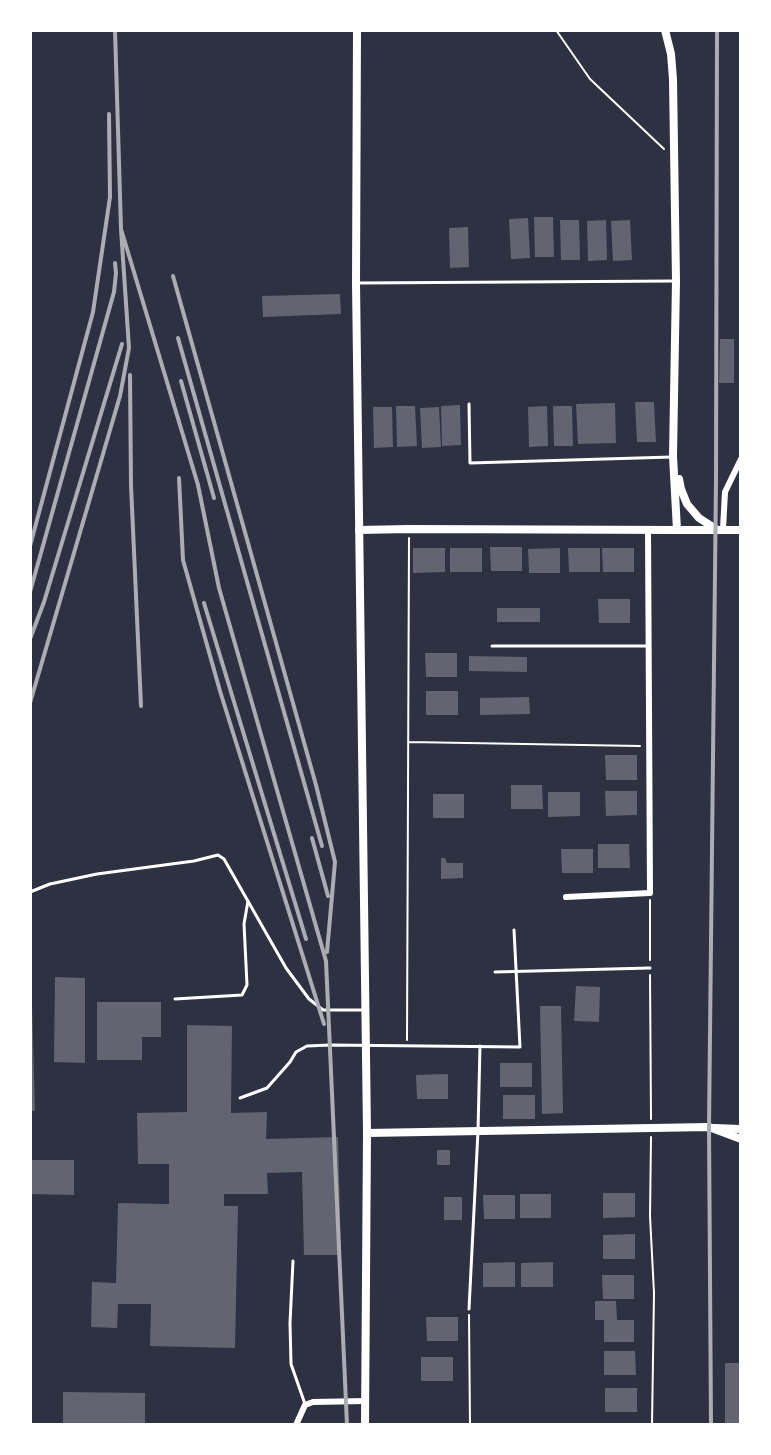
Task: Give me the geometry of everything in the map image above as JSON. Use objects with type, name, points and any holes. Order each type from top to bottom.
[{"type":"main road","points":[[357,30],[356,283],[367,1133],[365,1425]]},
{"type":"main road","points":[[665,30],[671,54],[673,79],[676,281],[674,456],[677,530],[741,530]]},
{"type":"main road","points":[[674,456],[681,489],[687,504],[699,518],[719,529]]},
{"type":"main road","points":[[367,1133],[709,1127],[741,1139]]},
{"type":"street","points":[[719,529],[725,492],[741,459]]},
{"type":"street","points":[[359,530],[677,530]]},
{"type":"street","points":[[566,897],[650,893],[648,530]]},
{"type":"street","points":[[709,1127],[741,1129]]},
{"type":"street","points":[[296,1425],[305,1405],[313,1402],[365,1401]]},
{"type":"lane","points":[[356,283],[676,281]]},
{"type":"lane","points":[[469,404],[470,463],[674,456]]},
{"type":"lane","points":[[492,646],[649,646]]},
{"type":"lane","points":[[30,891],[50,884],[97,874],[194,861],[218,855],[224,859],[286,968],[309,999],[323,1010],[365,1010]]},
{"type":"lane","points":[[175,999],[242,995],[247,986],[244,924],[248,900]]},
{"type":"lane","points":[[240,1098],[267,1088],[296,1052],[307,1046],[520,1047],[514,930]]},
{"type":"lane","points":[[495,972],[650,968]]},
{"type":"lane","points":[[469,1309],[480,1046]]},
{"type":"lane","points":[[293,1262],[290,1323],[291,1364],[305,1405]]},
{"type":"path","points":[[556,30],[590,79],[674,158]]},
{"type":"path","points":[[407,1046],[409,529]]},
{"type":"path","points":[[409,742],[649,746]]},
{"type":"path","points":[[650,893],[650,1216],[654,1293],[652,1425]]},
{"type":"path","points":[[469,1309],[470,1425]]},
{"type":"building","points":[[534,217],[553,217],[554,257],[535,257]]},
{"type":"building","points":[[528,218],[530,258],[511,259],[509,219]]},
{"type":"building","points":[[560,220],[579,220],[580,260],[561,260]]},
{"type":"building","points":[[606,220],[607,260],[588,261],[587,221]]},
{"type":"building","points":[[630,220],[632,260],[613,261],[611,221]]},
{"type":"building","points":[[468,227],[469,267],[450,268],[449,228]]},
{"type":"building","points":[[340,294],[341,314],[263,317],[262,296]]},
{"type":"building","points":[[720,339],[734,339],[734,383],[719,383]]},
{"type":"building","points":[[635,402],[654,402],[656,442],[637,442]]},
{"type":"building","points":[[615,403],[616,443],[578,444],[576,404]]},
{"type":"building","points":[[460,405],[461,445],[442,446],[441,406]]},
{"type":"building","points":[[396,406],[415,406],[417,446],[397,447]]},
{"type":"building","points":[[547,406],[548,446],[529,447],[528,407]]},
{"type":"building","points":[[553,406],[572,406],[573,446],[554,446]]},
{"type":"building","points":[[373,407],[392,407],[393,447],[374,448]]},
{"type":"building","points":[[439,407],[441,447],[422,448],[420,408]]},
{"type":"building","points":[[490,547],[522,547],[522,571],[491,571]]},
{"type":"building","points":[[413,548],[445,548],[445,572],[413,573]]},
{"type":"building","points":[[450,548],[482,548],[482,572],[450,572]]},
{"type":"building","points":[[560,548],[560,573],[529,573],[528,549]]},
{"type":"building","points":[[568,548],[600,548],[600,572],[569,572]]},
{"type":"building","points":[[602,548],[634,548],[634,572],[603,572]]},
{"type":"building","points":[[598,599],[630,599],[630,623],[599,623]]},
{"type":"building","points":[[497,608],[540,608],[540,622],[497,622]]},
{"type":"building","points":[[425,653],[457,653],[457,677],[426,677]]},
{"type":"building","points":[[469,656],[527,657],[527,672],[469,671]]},
{"type":"building","points":[[426,691],[458,691],[458,715],[426,715]]},
{"type":"building","points":[[529,697],[530,714],[480,715],[480,698]]},
{"type":"building","points":[[605,755],[637,755],[637,780],[606,780]]},
{"type":"building","points":[[511,785],[542,785],[543,809],[511,809]]},
{"type":"building","points":[[605,791],[637,791],[637,815],[606,816]]},
{"type":"building","points":[[548,792],[580,792],[580,816],[548,817]]},
{"type":"building","points":[[433,794],[464,794],[464,818],[433,818]]},
{"type":"building","points":[[598,844],[629,844],[630,868],[598,868]]},
{"type":"building","points":[[561,849],[593,849],[593,873],[562,873]]},
{"type":"building","points":[[441,858],[445,858],[447,863],[463,863],[463,878],[441,879]]},
{"type":"building","points":[[55,977],[85,978],[85,1063],[54,1062]]},
{"type":"building","points":[[576,986],[600,987],[599,1022],[574,1021]]},
{"type":"building","points":[[30,1002],[32,1002],[35,1111],[30,1111]]},
{"type":"building","points":[[97,1002],[161,1002],[161,1037],[142,1037],[142,1060],[97,1060]]},
{"type":"building","points":[[540,1006],[561,1006],[563,1113],[542,1114]]},
{"type":"building","points":[[187,1025],[232,1026],[231,1113],[267,1112],[266,1139],[338,1137],[341,1255],[304,1255],[302,1172],[267,1173],[268,1194],[224,1194],[224,1206],[238,1206],[235,1348],[150,1346],[151,1304],[118,1304],[117,1328],[91,1327],[92,1282],[116,1283],[118,1203],[169,1204],[169,1164],[138,1164],[137,1113],[187,1112]]},
{"type":"building","points":[[500,1063],[532,1063],[532,1087],[500,1087]]},
{"type":"building","points":[[448,1074],[448,1099],[417,1099],[416,1075]]},
{"type":"building","points":[[503,1095],[535,1095],[535,1119],[503,1119]]},
{"type":"building","points":[[437,1150],[450,1150],[450,1165],[437,1165]]},
{"type":"building","points":[[30,1160],[74,1160],[74,1195],[30,1194]]},
{"type":"building","points":[[603,1193],[635,1193],[635,1217],[603,1218]]},
{"type":"building","points":[[520,1194],[551,1194],[551,1218],[520,1218]]},
{"type":"building","points":[[483,1195],[515,1195],[515,1219],[484,1219]]},
{"type":"building","points":[[444,1197],[462,1197],[462,1220],[444,1220]]},
{"type":"building","points":[[635,1234],[635,1259],[603,1259],[603,1235]]},
{"type":"building","points":[[515,1262],[515,1287],[483,1287],[483,1263]]},
{"type":"building","points":[[553,1262],[553,1287],[521,1287],[521,1263]]},
{"type":"building","points":[[602,1275],[634,1275],[634,1299],[603,1299]]},
{"type":"building","points":[[595,1301],[616,1301],[617,1320],[634,1320],[634,1342],[604,1342],[604,1320],[595,1320]]},
{"type":"building","points":[[426,1317],[458,1317],[458,1341],[427,1341]]},
{"type":"building","points":[[604,1351],[635,1351],[636,1375],[604,1375]]},
{"type":"building","points":[[421,1357],[453,1357],[453,1381],[421,1381]]},
{"type":"building","points":[[725,1363],[741,1363],[741,1425],[725,1425]]},
{"type":"building","points":[[605,1388],[637,1388],[637,1412],[605,1412]]},
{"type":"building","points":[[63,1392],[145,1393],[145,1425],[63,1425]]},
{"type":"railway","points":[[30,703],[120,396],[129,348],[121,229],[115,30]]},
{"type":"railway","points":[[711,1425],[709,1127],[716,480],[717,30]]},
{"type":"railway","points":[[30,546],[93,312],[110,197],[109,114]]},
{"type":"railway","points":[[121,229],[198,485],[219,588],[326,961],[347,1425]]},
{"type":"railway","points":[[30,592],[114,292],[115,263]]},
{"type":"railway","points":[[173,276],[316,785],[335,862],[327,952]]},
{"type":"railway","points":[[178,338],[322,846]]},
{"type":"railway","points":[[30,639],[44,602],[122,344]]},
{"type":"railway","points":[[130,375],[131,485],[141,706]]},
{"type":"railway","points":[[181,381],[214,498]]},
{"type":"railway","points":[[179,478],[183,560],[220,691],[324,1024]]},
{"type":"railway","points":[[204,603],[306,939]]},
{"type":"railway","points":[[312,838],[328,896]]}]
